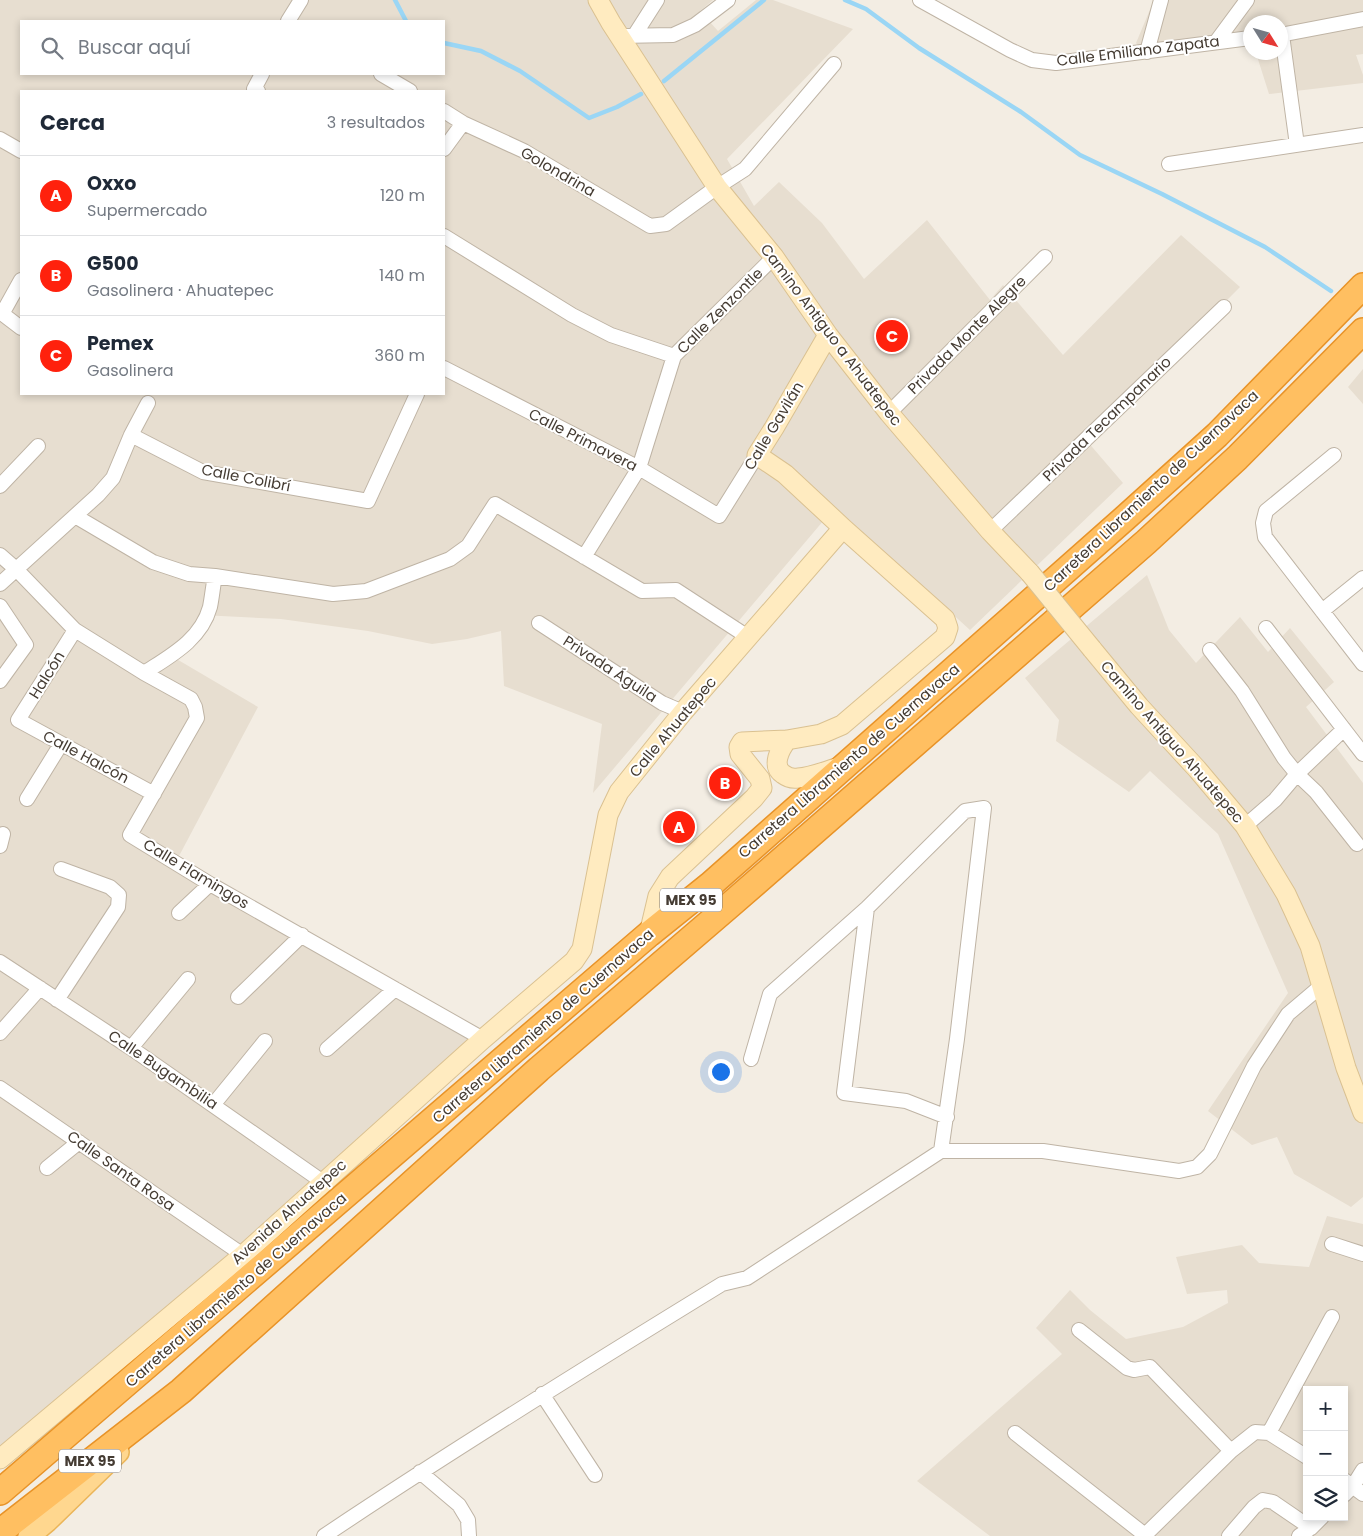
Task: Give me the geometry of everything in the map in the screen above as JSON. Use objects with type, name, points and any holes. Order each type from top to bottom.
[{"type":"highway","name":"Carretera Libramiento de Cuernavaca","points":[[0,1492],[649,934],[710,885],[1125,518],[1217,435],[1363,286]]},
{"type":"highway","name":"Carretera Libramiento de Cuernavaca","points":[[0,1532],[181,1390],[539,1069],[738,899],[1146,542],[1237,458],[1363,331]]},
{"type":"main road","name":"MEX 95","points":[[29,1536],[47,1521],[181,1390]]},
{"type":"street","points":[[291,20],[301,0]]},
{"type":"street","name":"Camino Antiguo a Ahuatepec","points":[[598,0],[626,36],[717,187],[774,257],[828,335],[889,413],[990,531],[1030,573],[1092,649]]},
{"type":"street","points":[[626,36],[657,0]]},
{"type":"street","points":[[626,36],[673,35],[695,25],[728,0]]},
{"type":"street","name":"Calle Emiliano Zapata","points":[[920,0],[1010,50],[1032,60],[1056,63],[1243,39]]},
{"type":"street","points":[[1147,52],[1161,0]]},
{"type":"street","points":[[1216,42],[1247,0]]},
{"type":"street","points":[[1288,34],[1363,19]]},
{"type":"street","points":[[1285,60],[1297,145]]},
{"type":"street","points":[[717,187],[745,169],[834,64]]},
{"type":"street","points":[[256,90],[254,89],[261,75]]},
{"type":"street","points":[[383,75],[408,90]]},
{"type":"street","name":"Golondrina","points":[[445,112],[463,123],[524,151],[650,226],[666,224],[717,187]]},
{"type":"street","points":[[445,148],[463,123]]},
{"type":"street","points":[[1169,164],[1363,135]]},
{"type":"street","points":[[0,139],[20,150]]},
{"type":"street","points":[[445,237],[572,315],[612,334],[674,356]]},
{"type":"street","name":"Calle Zenzontle","points":[[584,557],[638,468],[674,356],[774,257]]},
{"type":"street","name":"Privada Monte Alegre","points":[[889,413],[1045,257]]},
{"type":"street","points":[[20,282],[1,313],[20,327]]},
{"type":"street","name":"Privada Tecampanario","points":[[990,531],[1224,307]]},
{"type":"street","name":"Calle Gavilán","points":[[719,516],[828,335]]},
{"type":"street","name":"Calle Primavera","points":[[445,369],[638,468],[719,516]]},
{"type":"street","name":"Calle Colibrí","points":[[131,435],[203,472],[368,501],[416,395]]},
{"type":"street","points":[[0,584],[98,496],[113,478],[131,435],[148,402]]},
{"type":"street","points":[[0,486],[38,446]]},
{"type":"street","points":[[649,934],[658,896],[670,877],[754,798],[762,788],[760,779],[740,754],[739,747],[742,742],[786,740],[821,734],[842,725],[945,637],[948,628],[945,619],[785,474],[757,455]]},
{"type":"street","points":[[1334,455],[1266,511],[1263,524],[1265,537],[1362,660]]},
{"type":"street","points":[[75,516],[153,562],[189,574],[215,576],[333,594],[366,591],[450,559],[468,546],[495,504],[642,591],[676,590],[748,637]]},
{"type":"street","name":"Calle Ahuatepec","points":[[574,961],[582,949],[608,815],[619,792],[683,712],[843,528]]},
{"type":"street","name":"Calle Flamingos","points":[[0,555],[75,630],[144,673],[191,699],[196,707],[197,718],[130,835],[210,884],[483,1039]]},
{"type":"street","points":[[144,673],[182,648],[198,632],[209,609],[215,576]]},
{"type":"street","points":[[1322,611],[1363,578]]},
{"type":"street","points":[[0,606],[26,645],[0,681]]},
{"type":"street","name":"Privada Águila","points":[[539,623],[662,703],[683,712]]},
{"type":"street","points":[[1266,628],[1363,754]]},
{"type":"street","name":"Halcón","points":[[18,720],[75,630]]},
{"type":"street","name":"Camino Antiguo Ahuatepec","points":[[1092,649],[1139,706],[1197,768],[1245,826],[1286,894],[1310,946],[1346,1068],[1363,1113]]},
{"type":"street","points":[[1210,650],[1242,691],[1284,758],[1316,792],[1357,844]]},
{"type":"street","name":"Calle Halcón","points":[[18,720],[154,794]]},
{"type":"street","points":[[1245,826],[1275,800],[1297,774],[1344,729]]},
{"type":"street","points":[[786,740],[780,749],[777,768],[789,778],[797,778],[844,766]]},
{"type":"street","points":[[27,799],[61,744]]},
{"type":"street","points":[[751,1060],[770,994],[867,908],[965,811],[984,808],[941,1151]]},
{"type":"street","points":[[57,1000],[118,907],[119,895],[110,887],[61,868]]},
{"type":"street","points":[[179,913],[210,884]]},
{"type":"street","points":[[867,908],[844,1093],[906,1101],[946,1117]]},
{"type":"street","points":[[238,997],[302,935]]},
{"type":"street","name":"Avenida Ahuatepec","points":[[0,1459],[243,1255],[483,1039],[574,961]]},
{"type":"street","name":"Calle Bugambilia","points":[[0,962],[131,1048],[323,1182]]},
{"type":"street","points":[[131,1048],[188,980]]},
{"type":"street","points":[[324,1536],[542,1394],[722,1284],[747,1278],[941,1151],[1043,1151],[1179,1171],[1196,1167],[1210,1154],[1254,1066],[1288,1014],[1321,986]]},
{"type":"street","points":[[0,1033],[40,988]]},
{"type":"street","points":[[327,1049],[395,989]]},
{"type":"street","points":[[213,1105],[265,1041]]},
{"type":"street","name":"Calle Santa Rosa","points":[[0,1088],[243,1255]]},
{"type":"street","points":[[47,1168],[78,1142]]},
{"type":"street","points":[[1332,1244],[1363,1254]]},
{"type":"street","points":[[1269,1433],[1332,1317]]},
{"type":"street","points":[[1079,1330],[1127,1368],[1134,1370],[1150,1367],[1231,1451]]},
{"type":"street","points":[[542,1394],[595,1475]]},
{"type":"street","points":[[1015,1433],[1144,1536],[1231,1451],[1255,1432],[1269,1433],[1303,1454]]},
{"type":"street","points":[[1351,1489],[1363,1470]]},
{"type":"street","points":[[420,1472],[459,1505],[468,1520],[468,1536]]},
{"type":"street","points":[[1229,1536],[1254,1507],[1263,1500],[1273,1502],[1311,1528]]},
{"type":"street","points":[[1299,1536],[1318,1521]]},
{"type":"shaded area","points":[[0,0],[713,0],[700,11],[718,31],[756,0],[773,0],[853,29],[727,159],[754,206],[779,182],[822,223],[864,279],[927,220],[990,300],[1003,285],[1063,355],[1181,235],[1240,287],[1087,441],[1123,483],[970,630],[835,507],[593,793],[602,724],[504,686],[501,631],[467,639],[432,644],[368,631],[281,619],[201,615],[168,654],[258,707],[179,856],[484,1046],[0,1463]]},
{"type":"shaded area","points":[[1154,0],[1363,0],[1363,54],[1356,55],[1363,75],[1363,83],[1269,94],[1258,60],[1288,60],[1288,15],[1243,15],[1243,46],[1145,53],[1136,43]]},
{"type":"shaded area","points":[[1363,369],[1363,404],[1348,387]]},
{"type":"shaded area","points":[[1147,575],[1169,630],[1196,663],[1240,617],[1268,652],[1290,628],[1334,682],[1306,707],[1363,783],[1363,1197],[1351,1207],[1294,1174],[1277,1137],[1252,1145],[1208,1111],[1288,993],[1218,834],[1150,771],[1129,792],[1056,741],[1059,720],[1025,678]]},
{"type":"shaded area","points":[[1327,1216],[1363,1224],[1363,1536],[990,1536],[917,1481],[1062,1354],[1036,1328],[1070,1290],[1090,1310],[1126,1339],[1183,1327],[1228,1303],[1227,1290],[1187,1294],[1176,1257],[1242,1245],[1259,1263],[1309,1267]]},
{"type":"waterway","points":[[395,0],[405,20]]},
{"type":"waterway","points":[[664,81],[764,0]]},
{"type":"waterway","points":[[845,0],[866,9],[919,48],[1021,112],[1080,155],[1162,194],[1265,247],[1331,291]]},
{"type":"waterway","points":[[445,43],[481,51],[520,71],[589,118],[617,107],[641,94]]},
{"type":"place","name":"Pemex","points":[[892,336]]},
{"type":"place","name":"G500","points":[[725,783]]},
{"type":"place","name":"Oxxo","points":[[679,827]]}]
